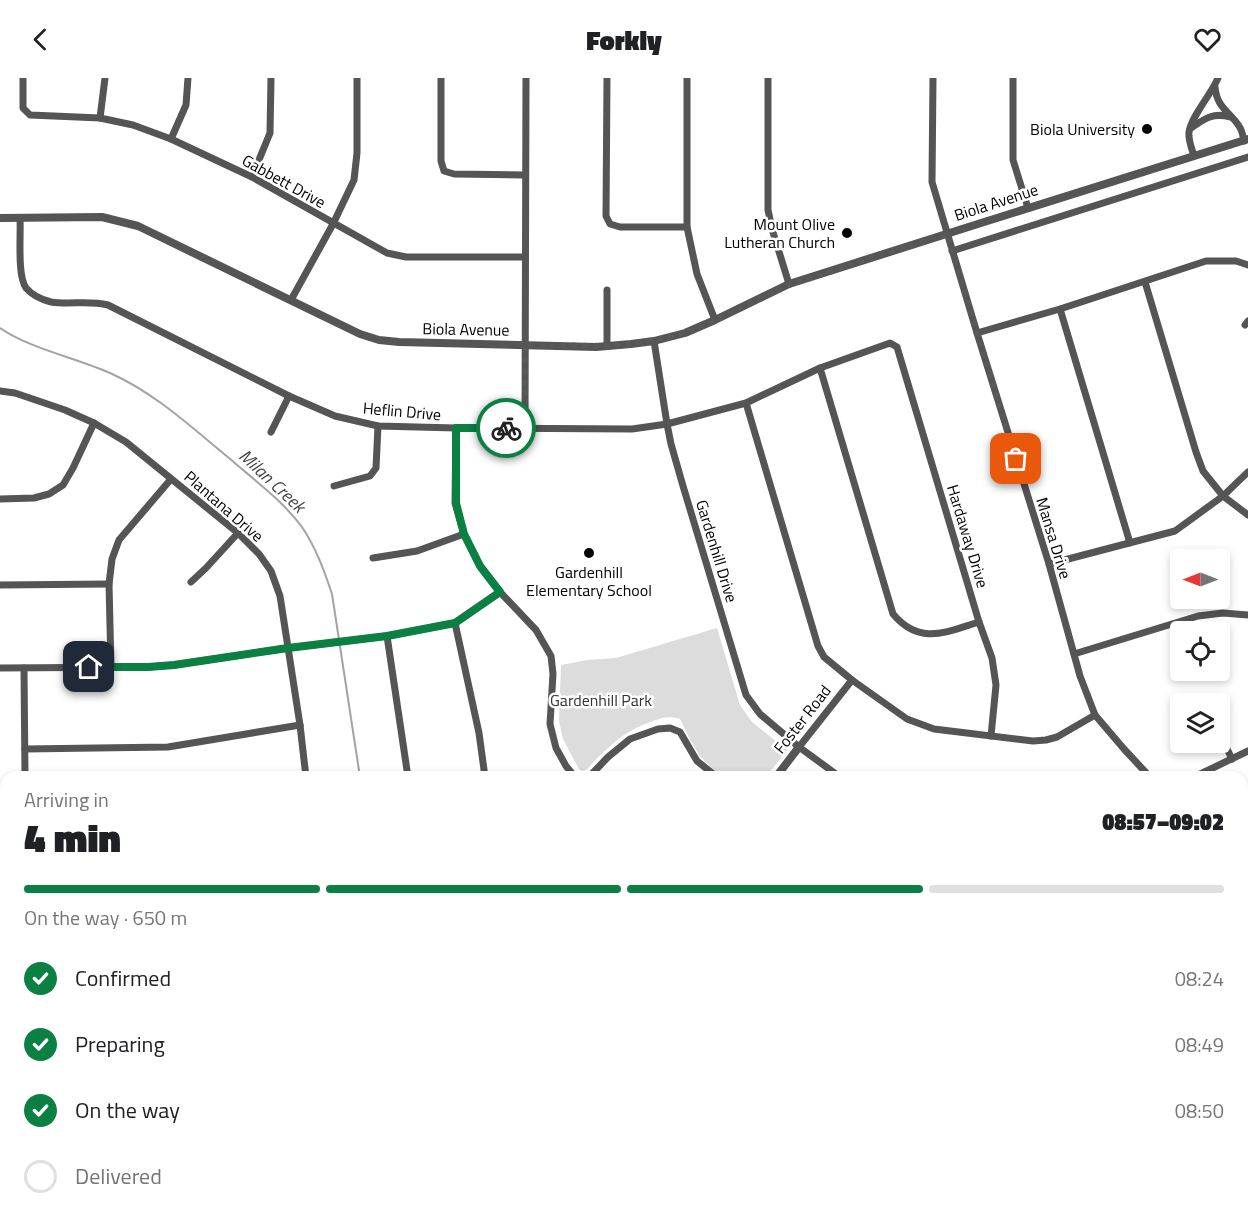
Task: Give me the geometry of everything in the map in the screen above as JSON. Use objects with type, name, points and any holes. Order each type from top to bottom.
[{"type":"street","name":"Gabbett Drive","points":[[23,78],[23,108],[30,115],[100,118],[133,125],[171,139],[252,177],[387,253],[406,257],[525,257]]},
{"type":"street","points":[[100,118],[105,78]]},
{"type":"street","points":[[171,139],[186,105],[188,78]]},
{"type":"street","points":[[252,177],[270,133],[271,78]]},
{"type":"street","points":[[291,300],[333,224],[354,180],[357,153],[357,78]]},
{"type":"street","points":[[441,78],[441,160],[444,171],[454,174],[525,175]]},
{"type":"street","points":[[525,428],[526,78]]},
{"type":"street","points":[[607,78],[606,216],[610,224],[620,227],[687,227]]},
{"type":"street","points":[[687,78],[687,227],[697,274],[716,320]]},
{"type":"street","points":[[768,78],[768,210],[789,285]]},
{"type":"street","name":"Mansa Drive","points":[[933,78],[932,182],[1049,564],[1080,676],[1095,715],[1144,771]]},
{"type":"street","points":[[1013,78],[1013,160],[1028,207]]},
{"type":"street","points":[[1194,156],[1189,135],[1190,129],[1218,78]]},
{"type":"street","points":[[1215,87],[1219,103],[1238,125],[1246,140]]},
{"type":"street","points":[[1190,129],[1211,116],[1221,115],[1232,118]]},
{"type":"street","name":"Biola Avenue","points":[[0,218],[102,217],[138,226],[360,334],[379,340],[607,346],[654,341],[685,333],[789,285],[1028,207],[1246,140]]},
{"type":"street","name":"Biola Avenue","points":[[952,251],[1248,158]]},
{"type":"street","name":"Heflin Drive","points":[[20,218],[21,273],[26,288],[37,297],[51,302],[96,302],[108,305],[289,396],[335,416],[378,426],[632,429],[667,424],[746,403],[820,368],[890,343],[897,347]]},
{"type":"street","points":[[977,333],[1060,309],[1206,261],[1236,261],[1248,265]]},
{"type":"street","points":[[1145,282],[1203,471],[1223,496],[1248,516]]},
{"type":"street","points":[[607,290],[607,346]]},
{"type":"street","points":[[1060,309],[1130,543]]},
{"type":"street","name":"Gardenhill Drive","points":[[654,341],[667,424],[683,486],[746,695],[760,714],[832,771]]},
{"type":"street","name":"Hardaway Drive","points":[[897,347],[992,658],[996,685],[991,736]]},
{"type":"street","points":[[820,368],[893,614],[914,632],[929,634],[943,633],[980,622]]},
{"type":"street","name":"Plantana Drive","points":[[0,391],[15,393],[94,423],[126,442],[238,533],[259,554],[271,572],[280,596],[305,771]]},
{"type":"street","points":[[271,432],[289,396]]},
{"type":"street","points":[[746,403],[818,646],[824,657],[907,719],[934,729],[1033,741],[1046,740],[1057,737],[1095,715]]},
{"type":"street","points":[[0,499],[34,498],[49,494],[63,485],[94,423]]},
{"type":"street","points":[[334,486],[370,476],[376,468],[378,426]]},
{"type":"street","points":[[456,428],[456,503],[464,534],[480,566],[500,592],[536,630],[551,656],[553,674],[550,724],[556,747],[570,771]]},
{"type":"street","points":[[1049,564],[1175,531],[1223,496],[1248,471]]},
{"type":"street","points":[[111,667],[109,584],[112,559],[119,540],[171,479]]},
{"type":"street","points":[[191,582],[238,533]]},
{"type":"street","points":[[373,558],[417,551],[464,534]]},
{"type":"street","points":[[0,585],[109,584]]},
{"type":"street","points":[[0,668],[174,665],[387,636],[455,623],[500,592]]},
{"type":"street","points":[[1074,654],[1198,616],[1223,613],[1248,615]]},
{"type":"street","points":[[455,623],[479,733],[484,771]]},
{"type":"street","points":[[387,636],[407,771]]},
{"type":"street","points":[[24,668],[25,771]]},
{"type":"street","name":"Foster Road","points":[[781,771],[852,680]]},
{"type":"street","points":[[25,749],[168,747],[300,724]]},
{"type":"street","points":[[595,771],[630,739],[658,729],[670,728],[680,732],[698,760],[710,771]]},
{"type":"street","points":[[1207,771],[1248,751]]},
{"type":"street","points":[[1229,753],[1232,759]]},
{"type":"green space","name":"Gardenhill Park","points":[[717,628],[740,705],[752,722],[787,750],[771,771],[715,771],[700,756],[680,719],[670,717],[642,725],[624,735],[586,770],[582,771],[563,739],[559,721],[561,665],[616,658]]},
{"type":"waterway","name":"Milan Creek","points":[[0,328],[40,348],[110,373],[142,390],[172,411],[229,458],[294,517],[316,551],[332,594],[359,771]]},
{"type":"way so far","points":[[506,428],[525,428],[525,345],[596,347],[654,341],[670,337],[716,320],[789,285],[947,234],[1016,459]]},
{"type":"place","name":"Biola University","points":[[1147,129]]},
{"type":"place","name":"Mount Olive Lutheran Church","points":[[847,233]]},
{"type":"place","name":"Gardenhill Elementary School","points":[[589,553]]},
{"type":"route","points":[[89,667],[174,665],[387,636],[455,623],[500,592],[480,566],[464,534],[456,503],[456,428],[506,428]]}]
